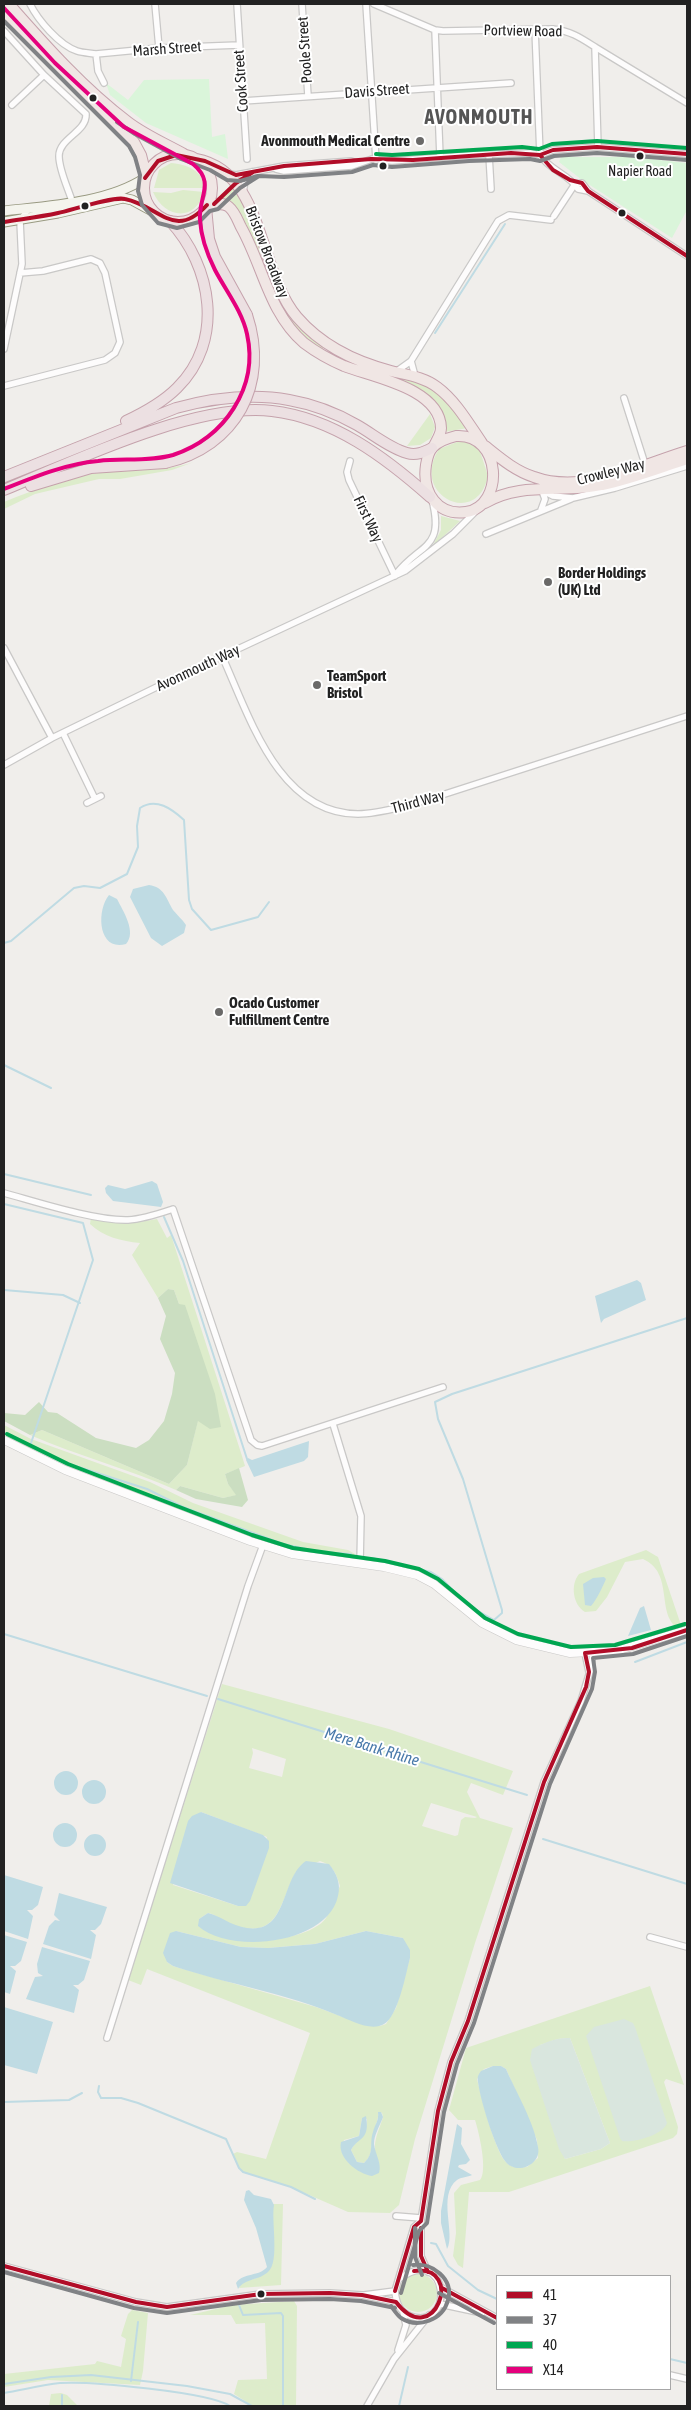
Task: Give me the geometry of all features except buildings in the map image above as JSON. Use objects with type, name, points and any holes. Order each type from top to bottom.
[{"type":"highway","points":[[4,496],[75,471],[165,463],[186,457],[211,444],[223,434],[239,414],[250,388],[255,366],[254,342],[247,315],[215,257],[209,238],[207,206],[212,192],[211,178],[204,166],[196,159],[138,129],[117,113],[59,58],[9,4]]},
{"type":"highway","points":[[4,12],[134,142],[141,155],[146,177],[145,196],[154,212],[170,221],[188,242],[203,274],[208,304],[208,318],[199,354],[187,377],[177,388],[135,417],[60,454]]},
{"type":"highway","points":[[146,177],[150,168],[162,158],[184,154]]},
{"type":"highway","name":"Bristow Broadway","points":[[196,159],[213,164],[229,174],[243,193],[253,213],[280,293],[308,329],[335,348],[375,366],[415,376],[431,383],[446,395],[483,444]]},
{"type":"highway","name":"Bristow Broadway","points":[[207,206],[225,204],[232,210],[249,242],[276,307],[286,323],[303,342],[342,365],[399,383],[428,403],[437,416],[441,428],[433,447]]},
{"type":"highway","points":[[170,221],[190,220],[207,206]]},
{"type":"highway","points":[[4,477],[176,408],[218,399],[259,397],[291,400],[335,414],[404,453],[416,454],[433,447],[443,440],[456,436],[471,436],[483,444],[493,477],[488,496],[481,506],[469,511],[454,511],[443,508],[376,452],[341,433],[288,414],[253,410],[198,418],[158,430],[4,490]]},
{"type":"highway","name":"Crowley Way","points":[[483,444],[517,470],[535,478],[551,482],[591,480],[687,451]]},
{"type":"highway","points":[[430,497],[426,472],[428,457],[433,447]]},
{"type":"highway","name":"Crowley Way","points":[[481,506],[509,492],[602,485],[687,459]]},
{"type":"main road","points":[[4,211],[72,202],[116,192],[132,187],[146,177]]},
{"type":"main road","points":[[4,222],[20,221],[123,198],[132,200],[154,212]]},
{"type":"street","name":"Marsh Street","points":[[30,4],[34,12],[65,44],[76,50],[96,54],[159,48],[239,45]]},
{"type":"street","points":[[155,4],[159,48]]},
{"type":"street","name":"Cook Street","points":[[237,4],[247,159]]},
{"type":"street","name":"Poole Street","points":[[302,4],[308,96]]},
{"type":"street","points":[[366,4],[370,91],[376,160]]},
{"type":"street","name":"Portview Road","points":[[374,4],[435,30],[535,29],[566,31],[584,38],[595,48],[687,104]]},
{"type":"street","points":[[535,29],[540,155],[547,165],[575,184],[582,183],[588,191],[687,256]]},
{"type":"street","points":[[435,30],[440,157]]},
{"type":"street","points":[[4,31],[44,75],[86,114],[84,124],[62,146],[59,154],[72,202]]},
{"type":"street","points":[[595,48],[598,147]]},
{"type":"street","points":[[96,54],[98,71],[104,82]]},
{"type":"street","points":[[12,105],[44,75]]},
{"type":"street","name":"Davis Street","points":[[243,100],[511,84]]},
{"type":"street","points":[[229,174],[236,175],[298,165],[351,161],[357,163],[376,160],[392,161],[522,153],[540,155],[553,150],[598,147],[687,154]]},
{"type":"street","points":[[489,155],[491,189]]},
{"type":"street","points":[[243,193],[245,182],[254,171]]},
{"type":"street","points":[[393,372],[403,368],[411,361],[498,221],[509,215],[552,218],[575,184]]},
{"type":"street","points":[[20,221],[29,208]]},
{"type":"street","points":[[4,211],[14,215],[20,221],[23,251],[4,349]]},
{"type":"street","points":[[4,386],[104,360],[116,352],[120,342],[105,273],[100,263],[91,259],[43,272],[20,273]]},
{"type":"street","points":[[411,361],[415,376]]},
{"type":"street","points":[[624,398],[646,464]]},
{"type":"street","name":"First Way","points":[[350,462],[349,480],[395,576]]},
{"type":"street","points":[[486,534],[573,498],[615,488],[687,466]]},
{"type":"street","points":[[542,490],[553,496],[573,498]]},
{"type":"street","points":[[541,510],[545,499],[542,490]]},
{"type":"street","name":"Avonmouth Way","points":[[395,576],[426,547],[434,536],[436,520],[430,497]]},
{"type":"street","name":"Avonmouth Way","points":[[4,765],[52,738],[222,656],[395,576],[413,566],[434,550],[481,506]]},
{"type":"street","points":[[4,648],[52,738]]},
{"type":"street","name":"Third Way","points":[[222,656],[266,751],[280,774],[294,788],[313,800],[334,810],[350,813],[374,813],[414,804],[687,716]]},
{"type":"street","points":[[63,733],[94,799]]},
{"type":"street","points":[[87,803],[101,796]]},
{"type":"street","points":[[4,1193],[101,1217],[126,1220],[142,1219],[173,1209],[251,1440],[257,1445],[262,1446],[333,1424],[443,1387]]},
{"type":"street","points":[[333,1424],[361,1516],[360,1563]]},
{"type":"street","points":[[4,1440],[65,1470],[263,1545],[311,1557],[360,1563],[417,1575],[434,1584],[482,1623],[516,1640],[549,1649],[589,1652],[632,1648],[687,1630]]},
{"type":"street","points":[[107,2038],[245,1595],[263,1545]]},
{"type":"street","points":[[428,2272],[421,2256],[421,2219],[438,2111],[451,2062],[468,2021],[544,1782],[581,1701],[591,1668],[589,1652]]},
{"type":"street","points":[[650,1937],[687,1947]]},
{"type":"street","points":[[396,2216],[421,2219]]},
{"type":"street","points":[[421,2219],[414,2227],[395,2291],[396,2302],[404,2312],[415,2317],[429,2315]]},
{"type":"street","points":[[4,2266],[136,2302],[167,2307],[261,2294],[362,2295],[395,2291]]},
{"type":"street","points":[[399,2279],[409,2272],[418,2270],[428,2272],[435,2276],[442,2288],[494,2317]]},
{"type":"street","points":[[394,2359],[440,2304],[442,2288]]},
{"type":"street","points":[[362,2295],[396,2302]]},
{"type":"street","points":[[440,2304],[494,2317]]},
{"type":"street","points":[[367,2406],[394,2359],[404,2336],[406,2325],[404,2312]]},
{"type":"street","points":[[671,2375],[687,2380]]},
{"type":"green space","points":[[209,79],[212,137],[225,134],[228,159],[146,123],[110,95],[106,83],[128,100],[144,80]]},
{"type":"green space","points":[[561,157],[632,157],[687,163],[687,210],[672,238],[582,180],[559,162]]},
{"type":"green space","points":[[171,163],[188,167],[198,173],[204,188],[154,188],[159,170]]},
{"type":"green space","points":[[234,187],[255,231],[272,282],[325,345],[322,350],[295,330],[221,200]]},
{"type":"green space","points":[[183,190],[204,192],[200,202],[194,209],[179,213],[172,212],[164,207],[153,192],[171,193]]},
{"type":"green space","points":[[335,352],[398,372],[422,382],[447,401],[468,428],[444,432],[413,387],[399,379],[332,356]]},
{"type":"green space","points":[[430,414],[435,427],[431,438],[420,445],[407,446]]},
{"type":"green space","points":[[457,442],[469,442],[479,448],[488,476],[482,492],[471,501],[460,503],[448,500],[438,492],[432,480],[432,466],[439,449]]},
{"type":"green space","points":[[194,462],[172,470],[120,479],[99,479],[35,494],[4,509],[4,502],[80,476],[104,472],[168,468]]},
{"type":"green space","points":[[441,516],[460,521],[432,547],[441,530]]},
{"type":"green space","points":[[91,1217],[124,1222],[157,1219],[167,1238],[171,1235],[245,1466],[225,1474],[228,1484],[237,1495],[223,1498],[180,1486],[176,1490],[30,1435],[42,1430],[169,1484],[187,1465],[198,1420],[179,1304],[174,1290],[168,1289],[158,1298],[132,1255],[140,1243],[120,1240],[101,1232],[90,1224]]},
{"type":"green space","points":[[168,1289],[174,1290],[179,1304],[185,1305],[215,1394],[221,1427],[210,1429],[198,1421],[187,1465],[169,1484],[42,1430],[30,1435],[4,1421],[4,1413],[25,1415],[39,1402],[48,1412],[57,1413],[96,1438],[136,1448],[149,1440],[164,1421],[172,1394],[175,1373],[160,1339],[166,1316],[158,1298]]},
{"type":"green space","points":[[4,1425],[31,1439],[150,1482],[193,1503],[303,1542],[348,1550],[355,1554],[334,1558],[294,1551],[243,1535],[127,1490],[4,1436]]},
{"type":"green space","points":[[239,1468],[248,1500],[242,1507],[196,1499],[176,1490],[180,1486],[223,1498],[236,1495],[228,1484],[225,1474]]},
{"type":"green space","points":[[646,1550],[658,1557],[682,1628],[679,1629],[672,1623],[668,1614],[659,1574],[653,1565],[643,1559],[625,1562],[607,1597],[596,1611],[585,1612],[581,1609],[574,1595],[574,1584],[579,1574]]},
{"type":"green space","points":[[222,1684],[389,1729],[513,1771],[503,1795],[471,1783],[467,1792],[480,1818],[513,1828],[475,1943],[415,2139],[399,2205],[390,2213],[348,2212],[291,2187],[243,2172],[239,2168],[233,2154],[237,2152],[266,2159],[310,2033],[147,1969],[141,1985],[128,1980]],"holes":[[[252,1748],[286,1759],[282,1777],[249,1768],[253,1753]],[[431,1803],[477,1817],[465,1817],[461,1820],[458,1835],[455,1836],[422,1826]],[[201,1812],[267,1837],[238,1906],[173,1885]],[[320,1861],[333,1870],[340,1886],[326,1918],[319,1925],[308,1931],[264,1940],[237,1940],[220,1935],[199,1919],[208,1913],[232,1925],[248,1929],[260,1928],[276,1916],[296,1872]],[[176,1931],[241,1947],[268,1948],[315,1944],[366,1931],[403,1938],[410,1958],[396,2008],[386,2024],[380,2026],[365,2025],[316,2007],[173,1966],[167,1962]],[[378,2112],[382,2113],[383,2117],[375,2145],[376,2157],[379,2163],[360,2171],[348,2162],[341,2150],[344,2140],[359,2136],[362,2118],[367,2119],[363,2132],[351,2150],[357,2162],[364,2163],[370,2154]]]},
{"type":"green space","points":[[650,1986],[684,2085],[666,2079],[664,2082],[678,2127],[677,2134],[673,2138],[509,2192],[469,2192],[463,2268],[458,2265],[453,2256],[456,2233],[454,2193],[461,2185],[480,2180],[483,2169],[475,2120],[458,2120],[449,2110],[466,2048]],"holes":[[[570,2038],[610,2143],[601,2149],[565,2159],[540,2045],[558,2039]],[[501,2066],[506,2069],[537,2140],[538,2158],[527,2167],[515,2167],[507,2163],[501,2155],[493,2135],[477,2079],[484,2069]]]},
{"type":"green space","points":[[273,2204],[283,2204],[281,2285],[239,2288],[242,2282],[257,2278],[272,2265]]},
{"type":"green space","points":[[418,2274],[432,2279],[437,2293],[432,2307],[418,2312],[404,2307],[399,2293],[404,2279]]},
{"type":"green space","points":[[294,2301],[297,2306],[296,2406],[253,2406],[234,2394],[238,2380],[267,2379],[265,2323],[236,2324],[231,2315],[190,2315],[233,2305]]},
{"type":"green space","points":[[132,2310],[148,2313],[140,2385],[48,2380],[4,2387],[4,2374],[95,2364],[97,2361],[121,2367],[126,2339],[121,2336],[128,2314]]},
{"type":"green space","points":[[61,2393],[67,2395],[78,2406],[49,2406],[51,2394]]},
{"type":"shaded area","points":[[624,2019],[633,2023],[635,2027],[667,2123],[660,2131],[654,2134],[627,2141],[622,2141],[620,2138],[586,2036],[594,2027]]},
{"type":"shaded area","points":[[560,2038],[570,2038],[610,2143],[601,2149],[565,2159],[559,2149],[530,2060],[532,2049]]},
{"type":"water","points":[[149,885],[161,891],[173,910],[186,925],[184,933],[162,946],[151,938],[130,897],[133,889]]},
{"type":"water","points":[[109,895],[117,899],[128,921],[130,934],[126,944],[117,945],[110,942],[102,928],[102,911]]},
{"type":"water","points":[[152,1181],[157,1184],[163,1202],[161,1207],[113,1201],[106,1193],[105,1188],[108,1185],[125,1189]]},
{"type":"water","points":[[637,1280],[641,1283],[646,1300],[604,1319],[601,1323],[595,1296]]},
{"type":"water","points":[[309,1441],[308,1457],[304,1461],[254,1477],[246,1460],[248,1458],[252,1460]]},
{"type":"water","points":[[604,1577],[606,1579],[591,1606],[585,1605],[583,1584],[593,1578]]},
{"type":"water","points":[[644,1606],[651,1630],[628,1636],[640,1608]]},
{"type":"water","points":[[66,1771],[71,1772],[77,1778],[77,1788],[71,1794],[66,1795],[61,1794],[55,1788],[54,1783],[55,1778],[61,1772]]},
{"type":"water","points":[[94,1780],[102,1784],[106,1792],[102,1800],[94,1804],[86,1800],[82,1792],[86,1784]]},
{"type":"water","points":[[201,1812],[263,1835],[269,1841],[269,1848],[250,1901],[246,1906],[238,1906],[170,1883],[188,1821],[192,1816]]},
{"type":"water","points":[[65,1823],[70,1824],[76,1830],[76,1840],[70,1846],[65,1847],[60,1846],[54,1840],[53,1835],[54,1830],[60,1824]]},
{"type":"water","points":[[91,1834],[99,1834],[106,1841],[106,1849],[99,1856],[91,1856],[84,1849],[84,1841]]},
{"type":"water","points":[[306,1861],[329,1864],[339,1883],[338,1896],[330,1912],[317,1925],[298,1934],[277,1940],[254,1942],[232,1940],[213,1935],[198,1926],[199,1919],[208,1913],[236,1925],[247,1928],[261,1928],[277,1914],[292,1879]]},
{"type":"water","points":[[4,1875],[43,1887],[38,1905],[32,1910],[27,1910],[33,1916],[28,1939],[4,1931]]},
{"type":"water","points":[[59,1893],[107,1907],[101,1924],[95,1930],[90,1930],[96,1935],[91,1959],[43,1944],[49,1926],[55,1920],[60,1921],[54,1915]]},
{"type":"water","points":[[176,1931],[241,1947],[268,1948],[315,1944],[366,1931],[403,1938],[410,1950],[410,1958],[401,1994],[393,2013],[384,2024],[373,2027],[354,2022],[317,2007],[173,1966],[167,1962],[163,1953],[170,1933]]},
{"type":"water","points":[[4,1935],[27,1942],[21,1961],[15,1966],[10,1966],[16,1971],[10,1994],[4,1992]]},
{"type":"water","points":[[42,1947],[90,1961],[84,1980],[78,1985],[73,1985],[79,1990],[74,2013],[26,1999],[35,1977],[43,1976],[38,1973],[37,1964]]},
{"type":"water","points":[[4,2007],[53,2022],[37,2074],[4,2065]]},
{"type":"water","points":[[493,2066],[501,2066],[506,2069],[536,2137],[538,2153],[536,2159],[521,2168],[515,2168],[505,2161],[488,2123],[479,2090],[478,2075],[481,2071]]},
{"type":"water","points":[[378,2112],[381,2112],[383,2117],[376,2133],[374,2144],[380,2169],[379,2173],[372,2176],[355,2169],[345,2159],[342,2154],[341,2142],[359,2136],[362,2118],[366,2116],[365,2134],[351,2150],[357,2162],[364,2163],[371,2152],[372,2136]]},
{"type":"water","points":[[457,2124],[462,2128],[461,2144],[470,2160],[458,2167],[472,2175],[457,2180],[451,2187],[448,2195],[450,2234],[447,2249],[441,2223],[441,2211]]},
{"type":"water","points":[[249,2190],[254,2195],[271,2199],[274,2205],[274,2260],[268,2272],[244,2283],[238,2289],[236,2283],[239,2280],[260,2272],[267,2267],[256,2228],[244,2200],[246,2191]]},
{"type":"waterway","points":[[435,333],[505,224]]},
{"type":"waterway","points":[[4,943],[11,941],[74,888],[84,886],[100,888],[127,874],[138,847],[137,826],[140,808],[152,804],[169,808],[184,820],[189,900],[192,909],[211,930],[258,917],[269,902]]},
{"type":"waterway","points":[[4,1065],[51,1088]]},
{"type":"waterway","points":[[4,1174],[91,1195]]},
{"type":"waterway","points":[[4,1204],[83,1223],[93,1260],[30,1446]]},
{"type":"waterway","points":[[164,1217],[183,1261],[247,1459]]},
{"type":"waterway","points":[[4,1290],[63,1295],[80,1303]]},
{"type":"waterway","points":[[372,1558],[431,1572],[442,1579],[466,1604],[494,1620],[502,1613],[502,1610],[463,1479],[438,1419],[435,1402],[452,1394],[687,1318]]},
{"type":"waterway","points":[[4,1433],[63,1462],[147,1489],[183,1507],[283,1544],[320,1552],[351,1554]]},
{"type":"waterway","name":"Mere Bank Rhine","points":[[4,1634],[207,1696]]},
{"type":"waterway","points":[[635,1662],[687,1642]]},
{"type":"waterway","name":"Mere Bank Rhine","points":[[218,1699],[527,1795]]},
{"type":"waterway","name":"Mere Bank Rhine","points":[[543,1839],[687,1884]]},
{"type":"waterway","points":[[99,2086],[98,2092],[101,2098],[121,2098],[138,2103],[226,2139],[239,2168],[243,2172],[291,2187],[315,2199]]},
{"type":"waterway","points":[[4,2102],[69,2100],[82,2093]]},
{"type":"waterway","points":[[431,2243],[436,2244],[448,2266],[478,2290],[496,2299]]},
{"type":"waterway","points":[[239,2305],[243,2315],[281,2313],[283,2316],[283,2406]]},
{"type":"waterway","points":[[131,2381],[138,2322]]},
{"type":"waterway","points":[[671,2359],[687,2363]]},
{"type":"waterway","points":[[399,2406],[408,2367]]},
{"type":"waterway","points":[[4,2384],[51,2377],[91,2375],[187,2386],[230,2394],[252,2406]]},
{"type":"waterway","points":[[4,2393],[60,2383],[96,2384],[175,2392],[199,2396],[230,2406]]},
{"type":"waterway","points":[[62,2395],[62,2406]]},
{"type":"transit line","name":"X14","points":[[4,8],[55,63],[124,127],[193,164],[200,171],[205,184],[200,212],[203,239],[215,270],[245,326],[249,354],[248,373],[234,408],[208,437],[191,447],[164,457],[107,460],[74,465],[4,489]]},
{"type":"transit line","name":"37","points":[[4,21],[129,146],[135,157],[140,175],[138,191],[142,205],[158,223],[177,228],[199,222],[210,211],[218,209],[240,188],[259,176],[284,177],[352,172],[373,165],[392,167],[469,161],[530,159],[540,161],[554,156],[597,153],[687,160]]},
{"type":"transit line","name":"37","points":[[117,122],[181,159],[210,170],[227,180],[240,181],[258,176]]},
{"type":"transit line","name":"40","points":[[376,154],[392,155],[522,147],[539,149],[552,144],[597,141],[687,148]]},
{"type":"transit line","name":"41","points":[[145,178],[158,161],[176,155],[205,161],[236,175],[284,166],[371,159],[413,160],[511,153],[540,155],[553,150],[597,147],[687,154]]},
{"type":"transit line","name":"41","points":[[540,155],[553,170],[570,180],[582,183],[588,191],[687,256]]},
{"type":"transit line","name":"41","points":[[214,204],[236,183],[253,172]]},
{"type":"transit line","name":"41","points":[[4,222],[119,199],[137,203],[176,221],[185,220],[195,215],[207,205]]},
{"type":"transit line","name":"40","points":[[7,1434],[68,1464],[252,1535],[293,1548],[385,1561],[419,1569],[438,1579],[485,1618],[518,1634],[571,1647],[615,1645],[685,1624]]},
{"type":"transit line","name":"41","points":[[395,2291],[414,2227],[421,2221],[438,2111],[451,2062],[468,2021],[544,1782],[586,1687],[589,1672],[585,1653],[632,1648],[687,1630]]},
{"type":"transit line","name":"37","points":[[401,2293],[419,2231],[427,2223],[444,2112],[457,2064],[474,2023],[550,1784],[592,1689],[595,1672],[593,1658],[633,1654],[687,1636]]},
{"type":"transit line","name":"37","points":[[415,2228],[415,2257],[422,2275]]},
{"type":"transit line","name":"41","points":[[421,2228],[421,2256],[428,2272]]},
{"type":"transit line","name":"37","points":[[391,2306],[401,2318],[415,2323],[429,2321],[441,2313],[445,2307],[449,2292],[445,2279],[434,2269],[427,2266],[413,2265]]},
{"type":"transit line","name":"41","points":[[4,2266],[136,2302],[167,2307],[261,2294],[330,2293],[362,2295],[396,2302]]},
{"type":"transit line","name":"41","points":[[396,2302],[410,2315],[422,2317],[432,2312],[439,2303],[441,2291],[438,2280],[430,2272],[414,2271]]},
{"type":"transit line","name":"37","points":[[4,2272],[134,2308],[167,2313],[261,2300],[330,2299],[361,2301],[395,2308]]},
{"type":"transit line","name":"41","points":[[442,2288],[496,2317]]},
{"type":"transit line","name":"37","points":[[439,2293],[494,2323]]},
{"type":"place","name":"Avonmouth Medical Centre","points":[[420,141]]},
{"type":"place","name":"Napier Road","points":[[640,156]]},
{"type":"place","name":"Border Holdings (UK) Ltd","points":[[548,582]]},
{"type":"place","name":"TeamSport Bristol","points":[[317,685]]},
{"type":"place","name":"Ocado Customer Fulfillment Centre","points":[[219,1012]]},
{"type":"district","name":"AVONMOUTH","points":[[479,118]]}]
